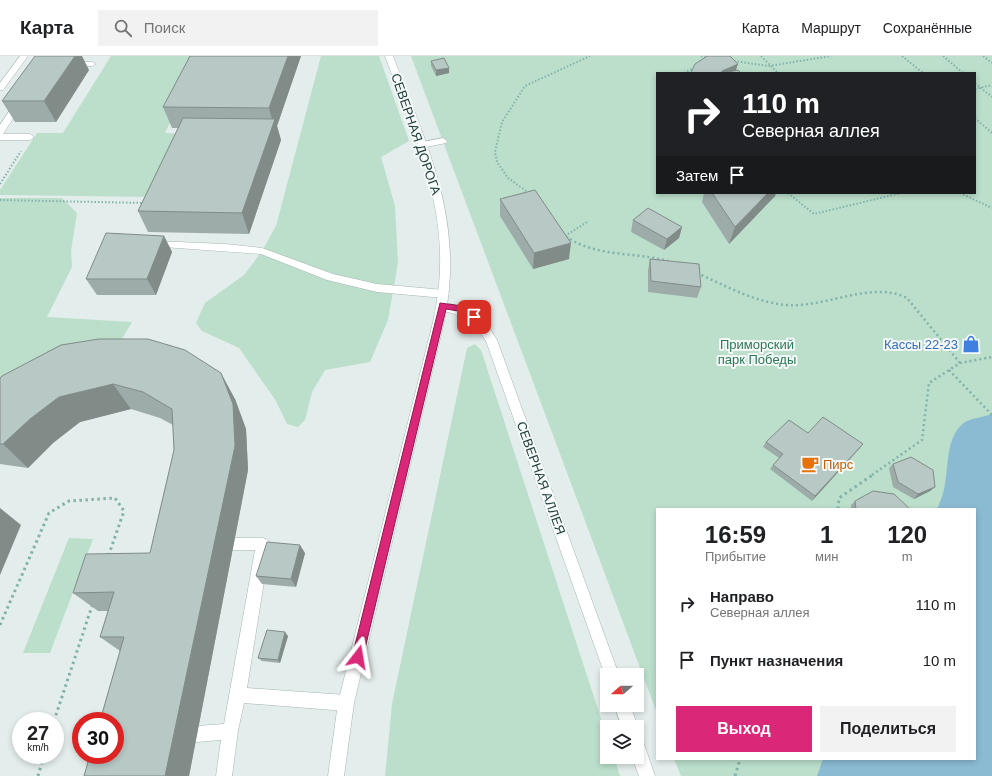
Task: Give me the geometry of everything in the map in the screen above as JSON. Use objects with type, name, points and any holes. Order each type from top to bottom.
[{"type":"street","points":[[0,88],[24,56]]},
{"type":"street","name":"СЕВЕРНАЯ ДОРОГА","points":[[336,776],[346,703],[443,300],[446,249],[443,219],[435,183],[389,56]]},
{"type":"street","points":[[59,64],[92,64]]},
{"type":"street","points":[[0,132],[24,95]]},
{"type":"street","points":[[0,137],[30,137]]},
{"type":"street","points":[[421,145],[443,141]]},
{"type":"street","name":"СЕВЕРНАЯ АЛЛЕЯ","points":[[144,244],[226,246],[262,251],[331,277],[377,288],[443,300],[474,317],[491,340],[608,668]]},
{"type":"street","points":[[224,776],[230,731],[238,695],[263,544],[234,544]]},
{"type":"street","points":[[238,695],[346,703]]},
{"type":"street","points":[[197,734],[230,731]]},
{"type":"street","points":[[643,764],[647,776]]},
{"type":"path","points":[[531,195],[508,178],[497,162],[494,152],[502,122],[525,86],[590,56]]},
{"type":"path","points":[[701,56],[710,58]]},
{"type":"path","points":[[761,56],[769,66],[777,72]]},
{"type":"path","points":[[732,61],[769,66],[831,56]]},
{"type":"path","points":[[902,56],[922,72]]},
{"type":"path","points":[[943,56],[962,72]]},
{"type":"path","points":[[983,56],[992,63]]},
{"type":"path","points":[[686,72],[694,67]]},
{"type":"path","points":[[976,84],[992,97]]},
{"type":"path","points":[[976,89],[992,85]]},
{"type":"path","points":[[976,119],[992,133]]},
{"type":"path","points":[[0,184],[30,137]]},
{"type":"path","points":[[789,194],[814,214],[897,194]]},
{"type":"path","points":[[962,194],[992,208]]},
{"type":"path","points":[[0,200],[150,203]]},
{"type":"path","points":[[565,236],[587,222]]},
{"type":"path","points":[[562,233],[578,245],[596,250],[669,262]]},
{"type":"path","points":[[693,271],[742,294],[767,303],[806,305],[882,290],[899,292],[907,298],[960,363]]},
{"type":"path","points":[[838,508],[840,498],[922,440],[929,383],[960,363],[992,357]]},
{"type":"path","points":[[949,370],[992,415]]},
{"type":"path","points":[[0,626],[49,513],[69,501],[115,498],[124,511],[107,562]]},
{"type":"path","points":[[57,712],[94,599]]},
{"type":"path","points":[[735,776],[740,760]]},
{"type":"path","points":[[38,776],[41,764]]},
{"type":"green space","points":[[111,56],[202,56],[165,133],[188,134],[160,197],[0,195],[0,190],[37,133],[63,133]]},
{"type":"green space","points":[[321,56],[379,56],[409,141],[381,157],[395,206],[398,263],[388,320],[370,362],[325,370],[312,392],[305,420],[298,427],[287,424],[276,401],[239,348],[202,331],[196,323],[205,303],[244,275],[262,251],[276,226]]},
{"type":"green space","name":"Приморский парк Победы","points":[[411,56],[992,56],[992,776],[681,776],[674,760],[976,760],[976,508],[656,508],[656,710],[644,678],[644,668],[640,668]]},
{"type":"green space","points":[[0,198],[62,198],[77,213],[71,251],[72,267],[47,317],[132,322],[114,352],[0,399]]},
{"type":"green space","points":[[475,344],[481,350],[601,720],[600,720],[600,764],[616,764],[620,776],[385,776],[392,704],[467,348]]},
{"type":"green space","points":[[69,538],[93,539],[50,653],[23,653]]},
{"type":"water","points":[[992,414],[992,776],[817,776],[823,760],[976,760],[976,508],[937,508],[944,491],[949,453],[954,435],[965,422]]},
{"type":"building","points":[[35,56],[75,56],[44,101],[2,101]]},
{"type":"building","points":[[190,56],[288,56],[269,108],[163,107]]},
{"type":"building","points":[[707,56],[730,56],[738,64],[722,72],[691,72],[695,64]]},
{"type":"building","points":[[444,58],[449,68],[436,70],[431,61]]},
{"type":"building","points":[[738,70],[740,72],[728,72]]},
{"type":"building","points":[[183,118],[275,119],[242,213],[138,211]]},
{"type":"building","points":[[535,190],[571,243],[534,253],[500,199]]},
{"type":"building","points":[[713,194],[767,194],[735,227]]},
{"type":"building","points":[[648,208],[682,227],[667,239],[633,220]]},
{"type":"building","points":[[106,233],[164,236],[147,279],[86,279]]},
{"type":"building","points":[[650,259],[699,264],[701,287],[651,281]]},
{"type":"building","points":[[99,339],[148,339],[185,350],[221,373],[233,404],[235,446],[165,776],[84,776],[87,764],[124,764],[124,712],[103,712],[124,637],[100,637],[114,592],[73,593],[86,554],[150,553],[174,450],[172,409],[143,392],[113,384],[59,397],[30,419],[3,444],[0,444],[0,378],[61,345]]},
{"type":"building","name":"Пирс","points":[[823,417],[863,444],[815,496],[773,465],[783,454],[766,442],[789,420],[808,433]]},
{"type":"building","points":[[911,457],[933,470],[935,487],[918,494],[898,482],[893,464]]},
{"type":"building","points":[[873,491],[894,494],[909,508],[856,508],[855,501]]},
{"type":"building","points":[[267,542],[300,545],[291,579],[256,576]]},
{"type":"building","points":[[267,630],[285,632],[278,660],[258,658]]},
{"type":"place","name":"Кассы 22-23","points":[[971,344]]},
{"type":"place","name":"Пирс","points":[[810,464]]},
{"type":"route","points":[[358,657],[442,306],[460,308],[474,317]]}]
